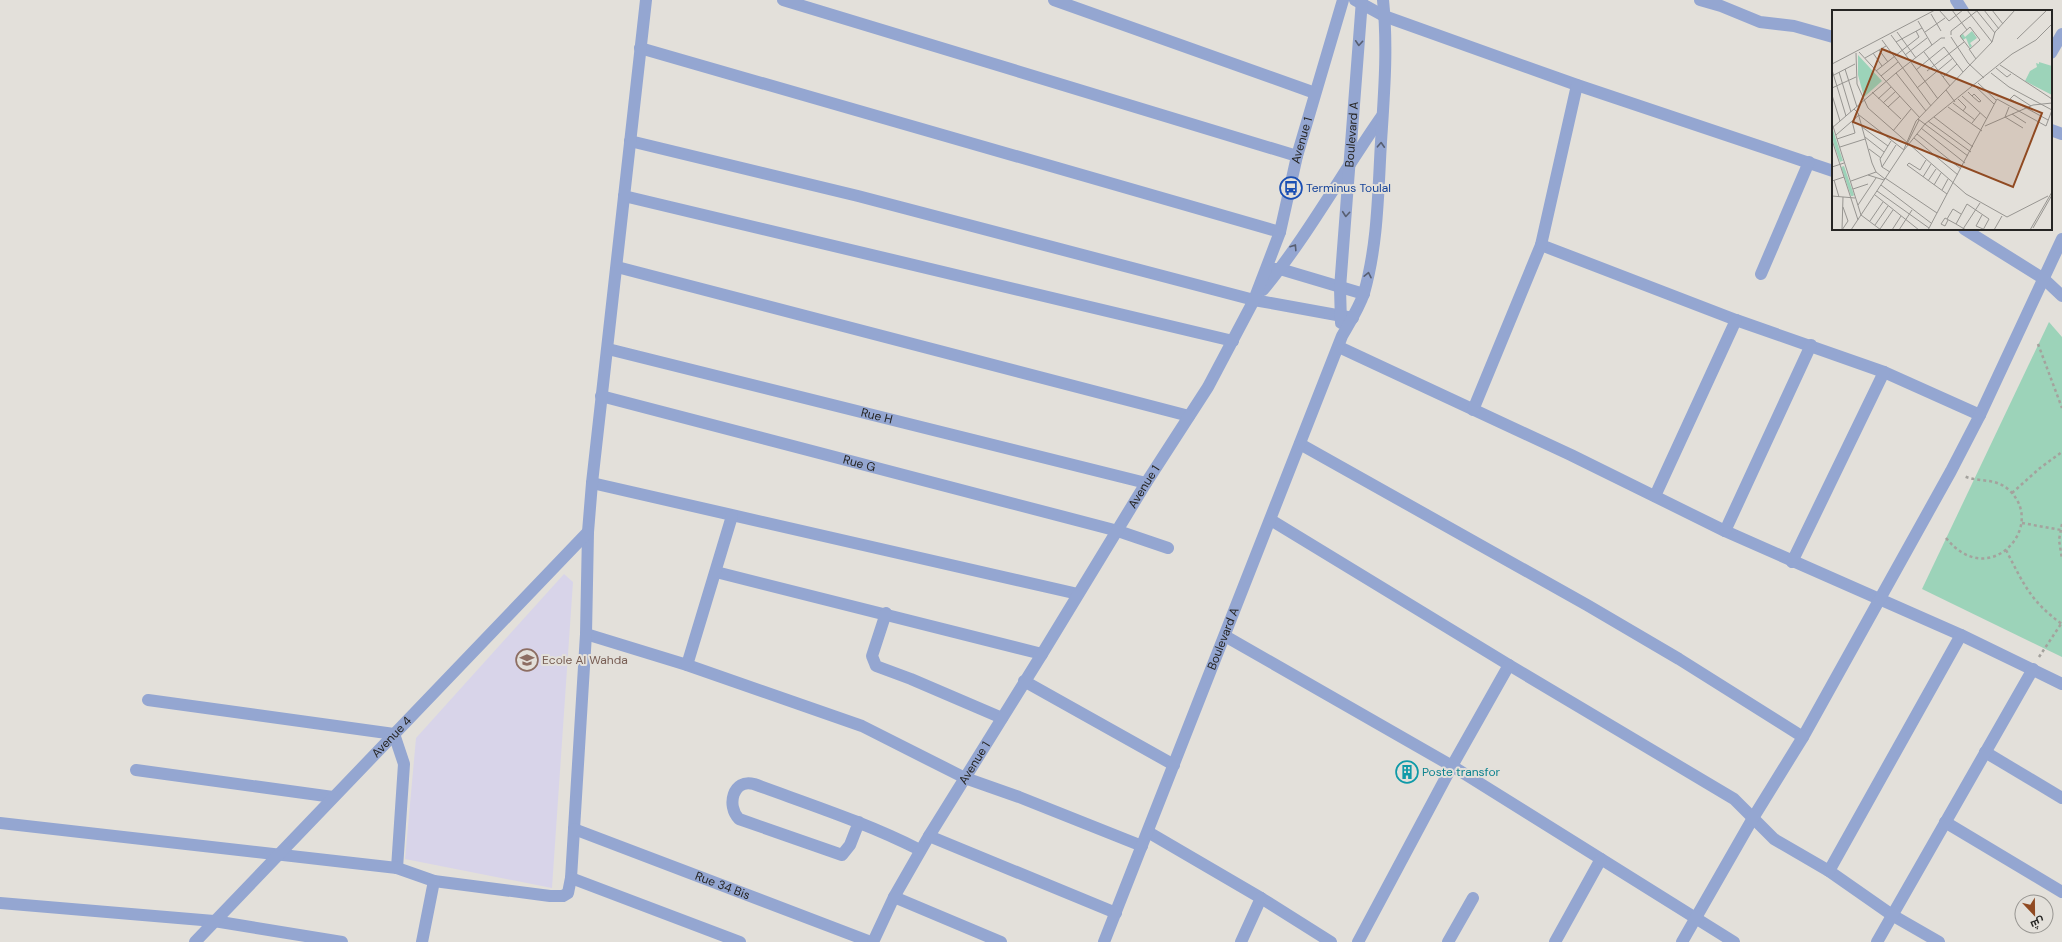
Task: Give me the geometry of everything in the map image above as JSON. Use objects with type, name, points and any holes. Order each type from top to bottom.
[{"type":"street","points":[[0,823],[396,868],[434,881],[559,897],[568,893],[571,878],[586,634],[588,532],[592,483],[646,0]]},
{"type":"street","points":[[783,0],[1297,156]]},
{"type":"street","points":[[1054,0],[1315,93]]},
{"type":"street","name":"Avenue 1","points":[[872,942],[894,897],[920,850],[1189,416],[1233,341],[1254,300],[1280,232],[1297,156],[1344,0]]},
{"type":"street","name":"Boulevard A","points":[[1104,942],[1341,341],[1364,294],[1371,260],[1377,210],[1382,116],[1383,0]]},
{"type":"street","points":[[1700,0],[1721,6],[1760,22],[1794,26],[1832,37]]},
{"type":"street","points":[[1956,0],[1962,10]]},
{"type":"street","points":[[1360,1],[1384,16],[1832,171]]},
{"type":"street","name":"Boulevard A","points":[[1341,341],[1340,288],[1360,1]]},
{"type":"street","points":[[2052,50],[2062,34]]},
{"type":"street","points":[[640,48],[1280,232]]},
{"type":"street","points":[[1473,410],[1541,245],[1578,84]]},
{"type":"street","points":[[1254,300],[1280,269],[1350,161],[1382,116]]},
{"type":"street","points":[[2052,130],[2062,134]]},
{"type":"street","points":[[630,141],[858,196],[1254,300],[1353,318]]},
{"type":"street","points":[[1761,274],[1809,162]]},
{"type":"street","points":[[624,196],[1233,341]]},
{"type":"street","points":[[1966,230],[2044,279],[2062,296]]},
{"type":"street","points":[[1682,942],[1753,818],[1803,737],[1951,471],[1980,415],[2062,239]]},
{"type":"street","points":[[1541,245],[1736,320],[1811,345],[1884,372],[1980,415]]},
{"type":"street","points":[[617,267],[1189,416]]},
{"type":"street","points":[[1267,269],[1280,269],[1364,294]]},
{"type":"street","points":[[1656,496],[1736,320]]},
{"type":"street","points":[[1341,341],[1473,410],[1571,454],[1725,531],[1792,562],[1881,599],[1961,635],[2062,684]]},
{"type":"street","points":[[1725,531],[1811,345]]},
{"type":"street","name":"Rue H","points":[[608,349],[1146,484]]},
{"type":"street","points":[[1792,562],[1884,372]]},
{"type":"street","name":"Rue G","points":[[601,396],[1118,532],[1168,548]]},
{"type":"street","points":[[1300,444],[1587,605],[1679,659],[1803,737]]},
{"type":"street","points":[[592,483],[732,516],[857,542],[1078,594]]},
{"type":"street","points":[[687,665],[732,516]]},
{"type":"street","points":[[1271,520],[1734,800],[1774,839],[1939,942]]},
{"type":"street","name":"Avenue 4","points":[[195,942],[333,796],[588,532]]},
{"type":"street","points":[[716,572],[886,613],[1042,654]]},
{"type":"street","points":[[886,613],[872,656],[876,666],[911,679],[1002,718]]},
{"type":"street","points":[[586,634],[687,665],[862,726],[965,778],[1019,797],[1142,846]]},
{"type":"street","points":[[1828,872],[1961,635]]},
{"type":"street","points":[[1225,636],[1452,766],[1734,942]]},
{"type":"street","points":[[1358,942],[1452,766],[1509,665]]},
{"type":"street","points":[[1877,942],[2033,669]]},
{"type":"street","points":[[1024,681],[1174,765]]},
{"type":"street","points":[[148,700],[394,734],[404,764],[396,868]]},
{"type":"street","points":[[1985,752],[2062,798]]},
{"type":"street","points":[[136,770],[333,796]]},
{"type":"street","points":[[859,822],[848,850],[844,854],[840,854],[740,819],[733,811],[732,803],[738,787],[741,784],[748,782],[859,822],[883,831],[920,850]]},
{"type":"street","points":[[1945,822],[2062,892]]},
{"type":"street","name":"Rue 34 Bis","points":[[574,829],[872,942]]},
{"type":"street","points":[[1148,832],[1261,898],[1331,942]]},
{"type":"street","points":[[929,836],[1116,913]]},
{"type":"street","points":[[1555,942],[1602,859]]},
{"type":"street","points":[[571,878],[740,942]]},
{"type":"street","points":[[422,942],[434,881]]},
{"type":"street","points":[[894,897],[1001,942]]},
{"type":"street","points":[[1241,942],[1261,898]]},
{"type":"street","points":[[1448,942],[1474,898]]},
{"type":"street","points":[[0,903],[214,921],[342,942]]},
{"type":"path","points":[[2038,344],[2062,408]]},
{"type":"path","points":[[2012,493],[2040,468],[2062,452]]},
{"type":"path","points":[[1946,538],[1954,548],[1965,555],[1977,559],[1990,558],[2006,550],[2012,545],[2019,534],[2022,523],[2021,510],[2017,499],[1999,483],[1990,480],[1974,481],[1951,471]]},
{"type":"path","points":[[2022,523],[2061,530]]},
{"type":"path","points":[[2062,524],[2059,540],[2062,559]]},
{"type":"path","points":[[2006,550],[2033,598],[2044,611],[2062,624],[2044,648],[2033,669]]},
{"type":"shaded area","name":"Ecole Al Wahda","points":[[564,574],[573,582],[552,888],[405,859],[416,738]]},
{"type":"green space","points":[[2049,322],[2062,337],[2062,657],[1922,589]]},
{"type":"building","name":"Poste transfor","points":[[1405,762],[1417,770],[1410,782],[1397,775]]},
{"type":"place","name":"Terminus Toulal","points":[[1291,188]]},
{"type":"place","name":"Ecole Al Wahda","points":[[527,660]]},
{"type":"place","name":"Poste transfor","points":[[1407,772]]}]
